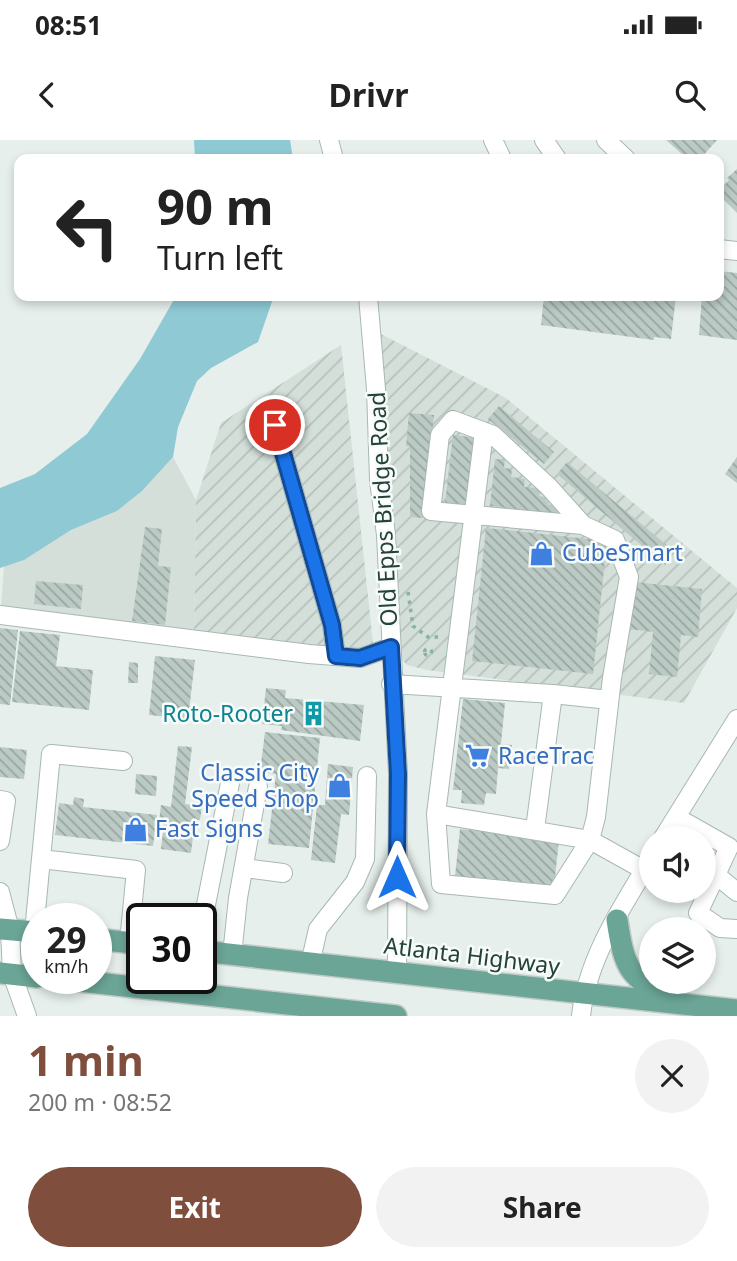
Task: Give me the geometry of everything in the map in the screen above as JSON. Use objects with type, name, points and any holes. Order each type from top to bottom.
[{"type":"main road","points":[[617,920],[621,950],[634,977],[682,1006]]},
{"type":"main road","name":"Atlanta Highway","points":[[217,953],[397,974],[582,1006],[682,1006],[737,1010]]},
{"type":"main road","points":[[112,985],[327,1012],[396,1016]]},
{"type":"street","points":[[606,140],[621,154]]},
{"type":"street","name":"Old Epps Bridge Road","points":[[368,301],[398,774],[397,974]]},
{"type":"street","points":[[484,432],[475,517],[450,685],[436,814],[441,884],[555,895],[590,840],[629,577],[615,540],[583,525],[475,517],[431,511],[440,435],[453,421],[493,435],[549,487],[583,525]]},
{"type":"street","points":[[275,425],[332,625],[336,656]]},
{"type":"street","points":[[0,615],[360,658],[391,647]]},
{"type":"street","points":[[391,684],[450,685],[610,700]]},
{"type":"street","points":[[535,829],[554,694]]},
{"type":"street","points":[[670,826],[737,719]]},
{"type":"street","points":[[37,903],[51,754],[123,761]]},
{"type":"street","points":[[310,964],[318,929],[355,882],[366,851],[367,776]]},
{"type":"street","points":[[206,903],[230,783]]},
{"type":"street","points":[[232,955],[238,898],[258,787]]},
{"type":"street","points":[[0,841],[3,801]]},
{"type":"street","points":[[436,814],[590,840],[639,861]]},
{"type":"street","points":[[676,817],[692,826]]},
{"type":"street","points":[[716,840],[729,847],[716,875],[737,892]]},
{"type":"street","points":[[366,851],[397,852]]},
{"type":"street","points":[[41,859],[136,870],[136,903]]},
{"type":"street","points":[[244,868],[283,873]]},
{"type":"street","points":[[582,1006],[599,952],[639,881]]},
{"type":"street","points":[[0,892],[5,929],[6,973],[27,1016]]},
{"type":"street","points":[[703,903],[698,913],[720,928],[737,929]]},
{"type":"path","points":[[406,582],[413,626],[431,637],[444,637]]},
{"type":"path","points":[[429,649],[431,637]]},
{"type":"shaded area","name":"CubeSmart","points":[[379,333],[506,398],[737,588],[737,608],[684,703],[427,670],[407,665],[396,653]]},
{"type":"shaded area","points":[[341,345],[373,643],[362,648],[313,647],[194,632],[196,500],[221,423]]},
{"type":"shaded area","points":[[173,457],[196,500],[194,632],[1,608],[4,566],[22,561],[71,530],[117,511],[142,491]]},
{"type":"water","points":[[194,140],[290,140],[292,154],[195,154]]},
{"type":"water","points":[[173,301],[272,301],[258,342],[211,368],[197,381],[178,427],[173,457],[142,491],[117,511],[71,530],[24,560],[0,568],[0,488],[35,474],[87,434],[140,359]]},
{"type":"building","points":[[666,140],[717,140],[704,154],[682,154]]},
{"type":"building","points":[[737,169],[737,213],[724,200],[724,185],[729,180],[727,178]]},
{"type":"building","points":[[724,272],[737,273],[737,340],[699,335],[702,301],[724,301]]},
{"type":"building","points":[[543,301],[675,301],[671,339],[654,337],[654,340],[541,325]]},
{"type":"building","points":[[499,406],[554,452],[544,464],[488,419]]},
{"type":"building","points":[[409,413],[434,415],[423,518],[410,517],[410,446],[406,446]]},
{"type":"building","points":[[453,435],[477,438],[469,506],[445,503]]},
{"type":"building","points":[[737,457],[737,483],[725,474]]},
{"type":"building","points":[[495,459],[505,460],[504,468],[512,469],[511,477],[525,479],[524,487],[540,488],[539,496],[547,497],[546,504],[558,506],[557,514],[490,506]]},
{"type":"building","points":[[567,462],[675,552],[665,565],[557,474]]},
{"type":"building","points":[[145,527],[162,529],[158,566],[171,567],[165,625],[132,621]]},
{"type":"building","points":[[486,528],[607,541],[593,674],[472,661]]},
{"type":"building","points":[[36,581],[83,585],[81,609],[34,604]]},
{"type":"building","points":[[634,582],[702,589],[698,637],[681,635],[677,677],[649,674],[653,632],[629,629]]},
{"type":"building","points":[[0,628],[18,630],[10,705],[0,704]]},
{"type":"building","points":[[20,631],[60,635],[56,666],[93,670],[89,710],[12,702]]},
{"type":"building","points":[[155,656],[195,660],[188,719],[149,715]]},
{"type":"building","points":[[129,662],[138,663],[138,683],[128,683]]},
{"type":"building","name":"Roto-Rooter","points":[[266,688],[286,690],[285,698],[364,705],[360,741],[281,730],[282,726],[262,724]]},
{"type":"building","name":"RaceTrac","points":[[463,699],[505,703],[501,744],[512,745],[509,769],[498,768],[496,794],[486,793],[484,805],[461,803],[462,790],[453,790]]},
{"type":"building","points":[[265,732],[320,738],[309,848],[268,844],[276,774],[260,772]]},
{"type":"building","points":[[178,746],[192,747],[185,804],[202,806],[200,820],[195,820],[191,853],[161,849],[164,822],[159,822],[161,805],[171,807]]},
{"type":"building","points":[[0,747],[27,750],[24,779],[0,777]]},
{"type":"building","points":[[328,764],[353,767],[349,815],[341,814],[335,863],[311,860],[317,805],[325,805]]},
{"type":"building","points":[[136,774],[157,776],[156,796],[135,794]]},
{"type":"building","points":[[74,797],[84,799],[83,807],[157,815],[153,846],[55,835],[59,803],[73,805]]},
{"type":"building","name":"RaceTrac","points":[[460,829],[559,840],[554,887],[455,876]]},
{"type":"place","name":"CubeSmart","points":[[542,553]]},
{"type":"place","name":"Roto-Rooter","points":[[313,714]]},
{"type":"place","name":"RaceTrac","points":[[478,756]]},
{"type":"place","name":"Classic City Speed Shop","points":[[339,786]]},
{"type":"place","name":"Fast Signs","points":[[135,829]]},
{"type":"route","points":[[275,425],[332,625],[336,656],[360,658],[391,647],[398,774],[397,877]]}]
